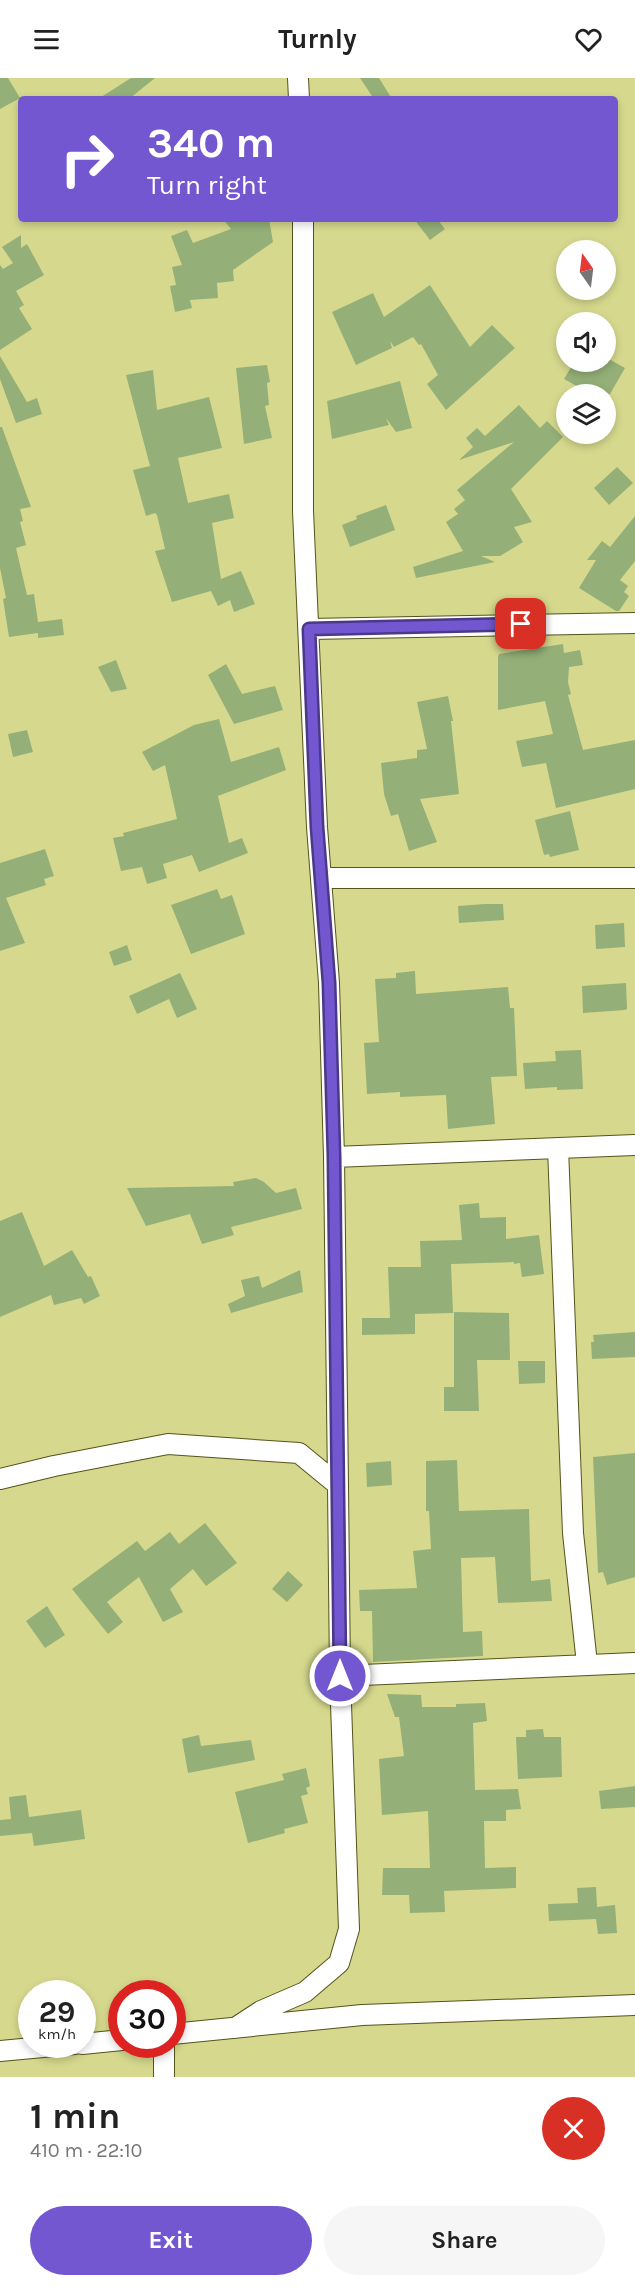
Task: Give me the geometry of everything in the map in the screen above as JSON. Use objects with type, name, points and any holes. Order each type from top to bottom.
[{"type":"street","points":[[298,78],[299,96]]},
{"type":"street","points":[[235,2028],[261,2011],[305,1992],[339,1963],[349,1929],[340,1676],[334,1156],[329,983],[317,827],[303,511],[303,222]]},
{"type":"street","points":[[309,629],[635,623]]},
{"type":"street","points":[[322,878],[635,878]]},
{"type":"street","points":[[334,1156],[635,1145]]},
{"type":"street","points":[[558,1148],[573,1533],[586,1664]]},
{"type":"street","points":[[0,1479],[168,1444],[300,1453],[338,1485]]},
{"type":"street","points":[[340,1676],[635,1663]]},
{"type":"street","points":[[186,2033],[362,2015],[635,2004]]},
{"type":"street","points":[[0,2051],[18,2049]]},
{"type":"street","points":[[164,2058],[164,2077]]},
{"type":"building","points":[[0,78],[8,78],[19,96],[18,99],[0,109]]},
{"type":"building","points":[[131,78],[155,78],[133,96],[103,96]]},
{"type":"building","points":[[360,78],[379,78],[390,96],[372,96]]},
{"type":"building","points":[[225,222],[270,222],[273,242],[233,270],[234,281],[217,283],[218,298],[190,300],[192,308],[175,312],[170,286],[176,285],[172,267],[182,265],[171,236],[187,230],[193,243],[231,229]]},
{"type":"building","points":[[416,222],[439,222],[445,229],[430,240]]},
{"type":"building","points":[[21,235],[21,248],[27,244],[44,275],[16,291],[24,305],[19,308],[32,329],[0,350],[0,265],[3,269],[13,263],[2,247]]},
{"type":"building","points":[[430,285],[470,347],[492,325],[515,348],[446,410],[427,384],[438,375],[421,344],[419,345],[413,337],[394,347],[390,341],[392,348],[356,365],[332,312],[373,293],[384,317]]},
{"type":"building","points":[[0,356],[27,402],[37,398],[42,414],[16,423],[0,379]]},
{"type":"building","points":[[616,363],[625,368],[616,384],[573,384],[564,379],[568,372],[616,372]]},
{"type":"building","points":[[267,365],[270,382],[267,383],[269,405],[265,406],[272,438],[244,444],[236,368]]},
{"type":"building","points":[[153,370],[157,410],[209,397],[222,448],[178,458],[188,503],[229,494],[234,518],[212,523],[221,579],[241,571],[255,604],[234,612],[230,600],[218,606],[211,591],[172,602],[155,551],[165,549],[157,515],[155,513],[146,516],[133,470],[150,466],[126,375]]},
{"type":"building","points":[[400,381],[412,428],[396,432],[386,418],[389,425],[332,439],[327,401]]},
{"type":"building","points":[[519,405],[540,428],[547,421],[556,430],[556,444],[511,489],[532,522],[514,527],[523,542],[500,556],[481,556],[495,562],[416,578],[413,567],[463,551],[446,522],[458,514],[454,509],[465,500],[457,490],[514,442],[459,460],[473,447],[466,438],[477,428],[485,436]]},
{"type":"building","points":[[0,427],[2,427],[31,507],[20,509],[23,521],[20,522],[26,545],[16,548],[27,595],[34,594],[38,622],[62,619],[64,635],[38,638],[38,633],[9,637],[3,599],[6,598],[0,568]]},
{"type":"building","points":[[617,467],[633,483],[609,505],[594,488]]},
{"type":"building","points":[[386,505],[395,530],[350,547],[342,525],[357,519],[356,516]]},
{"type":"building","points":[[635,516],[635,561],[620,580],[628,586],[624,592],[629,596],[619,611],[616,611],[579,588],[596,560],[587,560],[602,541],[610,547]]},
{"type":"building","points":[[563,644],[564,653],[580,650],[583,665],[569,667],[568,682],[571,694],[568,695],[583,750],[635,740],[635,789],[556,808],[546,763],[522,767],[516,741],[553,734],[545,701],[498,710],[498,657],[499,654]]},
{"type":"building","points":[[116,660],[127,689],[111,692],[98,667]]},
{"type":"building","points":[[226,664],[242,694],[275,686],[283,710],[234,724],[208,675]]},
{"type":"building","points":[[448,696],[453,721],[451,721],[459,794],[420,799],[437,842],[409,851],[398,814],[391,816],[384,794],[381,763],[417,758],[417,750],[427,749],[417,702]]},
{"type":"building","points":[[219,719],[231,762],[279,747],[286,770],[218,796],[229,843],[242,838],[248,853],[199,872],[192,855],[163,864],[167,878],[147,884],[142,867],[121,871],[113,838],[124,836],[123,833],[177,819],[165,765],[153,771],[142,752],[194,725]]},
{"type":"building","points":[[27,730],[33,752],[13,757],[8,734]]},
{"type":"building","points":[[570,811],[579,850],[550,857],[549,854],[544,855],[535,820]]},
{"type":"building","points":[[45,849],[54,876],[44,879],[46,885],[6,898],[25,943],[0,951],[0,863]]},
{"type":"building","points":[[217,889],[221,899],[232,895],[245,934],[191,954],[171,905]]},
{"type":"building","points":[[503,904],[504,920],[459,923],[458,906]]},
{"type":"building","points":[[624,923],[625,947],[596,949],[595,925]]},
{"type":"building","points":[[127,945],[132,960],[114,966],[109,952]]},
{"type":"building","points":[[415,971],[416,994],[508,987],[510,1008],[514,1008],[517,1076],[491,1077],[495,1124],[448,1129],[446,1095],[400,1097],[400,1092],[367,1094],[364,1043],[379,1042],[375,979],[396,978],[396,973]]},
{"type":"building","points":[[180,973],[197,1009],[177,1018],[169,999],[137,1014],[129,996]]},
{"type":"building","points":[[626,983],[627,1009],[583,1013],[582,986]]},
{"type":"building","points":[[581,1050],[583,1089],[557,1090],[557,1087],[525,1089],[523,1063],[556,1061],[555,1051]]},
{"type":"building","points":[[256,1178],[276,1193],[296,1188],[302,1209],[231,1227],[234,1235],[202,1244],[190,1214],[146,1226],[127,1188],[234,1186],[233,1182]]},
{"type":"building","points":[[479,1203],[480,1218],[506,1217],[506,1239],[539,1235],[544,1274],[522,1277],[520,1263],[514,1264],[514,1262],[451,1264],[453,1313],[415,1314],[415,1334],[362,1335],[362,1318],[390,1318],[388,1267],[421,1267],[420,1241],[462,1240],[459,1205]]},
{"type":"building","points":[[22,1212],[44,1266],[72,1250],[88,1277],[91,1276],[100,1296],[84,1304],[81,1298],[54,1305],[51,1295],[0,1317],[0,1221]]},
{"type":"building","points":[[300,1270],[303,1292],[231,1313],[228,1304],[245,1296],[241,1280],[259,1276],[262,1288]]},
{"type":"building","points":[[454,1312],[509,1313],[510,1360],[477,1360],[479,1411],[444,1411],[444,1387],[454,1387]]},
{"type":"building","points":[[635,1332],[635,1357],[592,1359],[593,1335]]},
{"type":"building","points":[[518,1361],[545,1361],[545,1383],[519,1384]]},
{"type":"building","points":[[635,1453],[635,1577],[607,1585],[603,1572],[598,1573],[593,1457]]},
{"type":"building","points":[[457,1460],[459,1511],[529,1509],[531,1581],[550,1579],[552,1601],[498,1603],[495,1557],[461,1558],[463,1632],[482,1631],[483,1656],[373,1662],[372,1611],[360,1611],[359,1590],[417,1588],[413,1551],[431,1549],[429,1511],[426,1511],[426,1461]]},
{"type":"building","points":[[391,1461],[392,1485],[367,1487],[366,1463]]},
{"type":"building","points":[[205,1523],[237,1563],[206,1586],[193,1569],[170,1589],[183,1612],[163,1622],[139,1577],[107,1602],[123,1622],[108,1634],[72,1589],[137,1541],[145,1551],[170,1532],[179,1544]]},
{"type":"building","points":[[288,1571],[303,1585],[287,1602],[272,1589]]},
{"type":"building","points":[[47,1606],[65,1635],[45,1648],[26,1621]]},
{"type":"building","points":[[387,1694],[421,1695],[422,1707],[456,1707],[456,1704],[485,1703],[487,1721],[473,1723],[475,1790],[518,1789],[521,1809],[506,1810],[506,1821],[484,1821],[485,1868],[516,1867],[516,1888],[444,1891],[445,1912],[410,1913],[409,1895],[382,1895],[383,1868],[430,1868],[428,1811],[382,1815],[379,1759],[404,1756],[399,1717],[395,1717]]},
{"type":"building","points":[[543,1729],[544,1737],[561,1737],[562,1777],[518,1779],[516,1737],[526,1737],[526,1730]]},
{"type":"building","points":[[199,1735],[201,1746],[251,1740],[255,1760],[188,1773],[182,1739]]},
{"type":"building","points":[[306,1768],[310,1786],[306,1788],[308,1794],[301,1796],[308,1823],[284,1829],[285,1833],[248,1843],[235,1792],[284,1780],[282,1774]]},
{"type":"building","points":[[635,1786],[635,1807],[601,1809],[599,1791]]},
{"type":"building","points":[[26,1795],[29,1817],[81,1810],[85,1839],[34,1846],[32,1833],[0,1836],[0,1820],[11,1819],[9,1797]]},
{"type":"building","points":[[596,1887],[597,1907],[615,1905],[617,1933],[598,1934],[596,1919],[549,1921],[548,1904],[578,1903],[577,1888]]},
{"type":"route","points":[[340,1676],[334,1156],[329,983],[317,827],[309,629],[521,624]]}]
